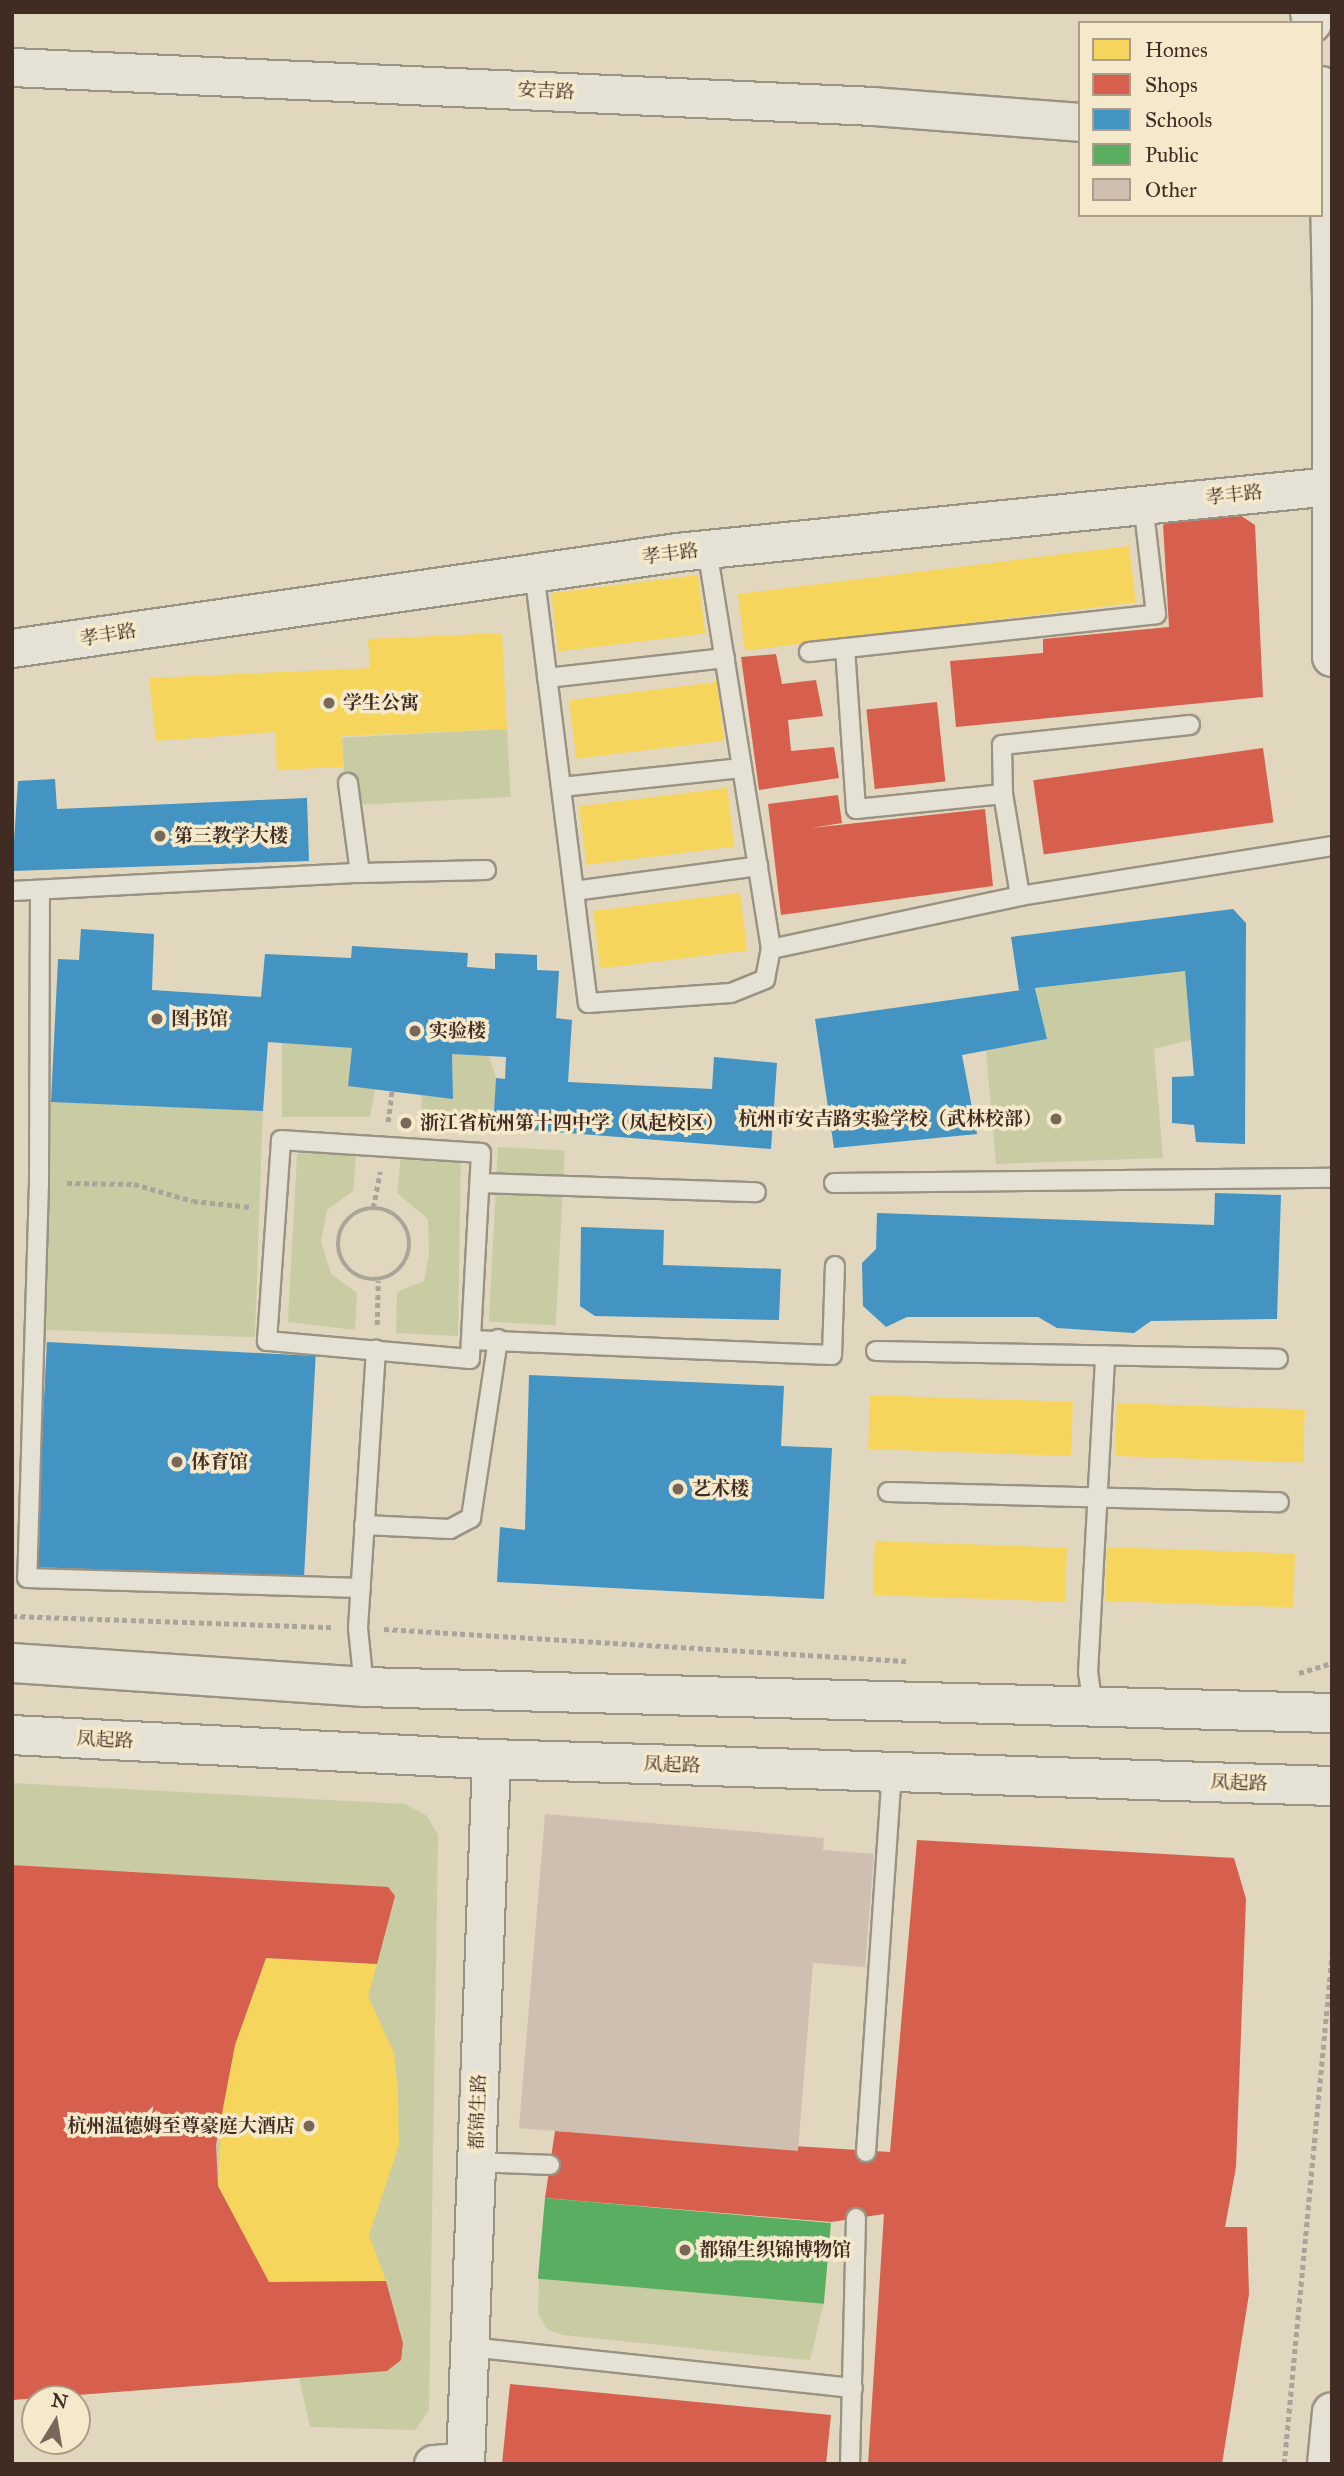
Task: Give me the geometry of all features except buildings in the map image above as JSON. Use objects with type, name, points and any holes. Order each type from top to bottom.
[{"type":"main road","points":[[1323,114],[1332,301],[1332,657]]},
{"type":"main road","points":[[12,1663],[364,1687],[1332,1713]]},
{"type":"main road","name":"凤起路","points":[[12,1735],[491,1759],[1332,1786]]},
{"type":"main road","points":[[1327,2464],[1332,2412]]},
{"type":"street","name":"安吉路","points":[[12,67],[873,106],[1078,122]]},
{"type":"street","name":"孝丰路","points":[[12,648],[534,571],[707,549],[1330,486]]},
{"type":"street","name":"都锦生路","points":[[454,2463],[469,2347],[491,1759]]},
{"type":"lane","points":[[809,652],[1156,614],[1143,504]]},
{"type":"lane","points":[[534,571],[588,1003],[731,993],[765,979],[771,949],[707,549]]},
{"type":"lane","points":[[845,648],[856,809],[1003,794]]},
{"type":"lane","points":[[547,678],[725,658]]},
{"type":"lane","points":[[1020,896],[1003,794],[1002,745],[1190,725]]},
{"type":"lane","points":[[561,786],[742,768]]},
{"type":"lane","points":[[348,783],[360,873]]},
{"type":"lane","points":[[771,949],[1020,896],[1332,846]]},
{"type":"lane","points":[[574,891],[758,866]]},
{"type":"lane","points":[[12,891],[360,873],[486,870]]},
{"type":"lane","points":[[40,890],[39,1183],[27,1578],[361,1588]]},
{"type":"lane","points":[[281,1140],[481,1153],[470,1359],[267,1341],[276,1206],[281,1140]]},
{"type":"lane","points":[[834,1183],[1332,1178]]},
{"type":"lane","points":[[480,1183],[756,1192]]},
{"type":"lane","points":[[471,1340],[498,1339],[832,1355],[835,1265]]},
{"type":"lane","points":[[364,1525],[450,1529],[471,1518],[498,1339]]},
{"type":"lane","points":[[364,1687],[358,1628],[376,1350]]},
{"type":"lane","points":[[876,1351],[1278,1359]]},
{"type":"lane","points":[[1093,1707],[1088,1673],[1105,1355]]},
{"type":"lane","points":[[888,1492],[1279,1502]]},
{"type":"lane","points":[[866,2152],[892,1772]]},
{"type":"lane","points":[[476,2162],[550,2165]]},
{"type":"lane","points":[[850,2464],[856,2218]]},
{"type":"lane","points":[[469,2347],[853,2388]]},
{"type":"path","points":[[39,1183],[134,1184],[230,1208],[276,1206]]},
{"type":"path","points":[[373,1208],[397,1216],[410,1236],[400,1270],[378,1281],[356,1276],[338,1247],[351,1216],[373,1208]]},
{"type":"path","points":[[376,1350],[378,1281]]},
{"type":"path","points":[[12,1616],[358,1628],[922,1662]]},
{"type":"path","points":[[1286,1680],[1332,1663]]},
{"type":"path","points":[[1284,2464],[1332,1952]]},
{"type":"green space","points":[[507,729],[511,797],[346,806],[342,738]]},
{"type":"green space","points":[[1185,971],[1191,1040],[1154,1049],[1163,1158],[996,1164],[986,1051],[1046,1039],[1036,988]]},
{"type":"green space","points":[[282,1043],[352,1048],[348,1085],[375,1089],[370,1117],[282,1117]]},
{"type":"green space","points":[[452,1054],[489,1056],[496,1078],[493,1127],[420,1124],[422,1095],[453,1099]]},
{"type":"green space","points":[[51,1102],[263,1109],[255,1337],[43,1330]]},
{"type":"green space","points":[[357,1145],[353,1191],[327,1210],[321,1241],[331,1274],[357,1293],[355,1330],[288,1322],[297,1154]]},
{"type":"green space","points":[[498,1147],[565,1151],[556,1325],[489,1322]]},
{"type":"green space","points":[[402,1148],[461,1151],[458,1336],[396,1333],[397,1292],[424,1281],[429,1255],[428,1219],[397,1193]]},
{"type":"green space","points":[[12,1783],[405,1804],[427,1816],[438,1835],[429,2410],[415,2430],[310,2427],[299,2378],[91,2394],[91,2385],[21,2385],[21,2399],[12,2400]]},
{"type":"green space","points":[[539,2279],[824,2302],[810,2360],[795,2359],[563,2335],[548,2330],[538,2314]]},
{"type":"place","name":"学生公寓","points":[[329,703]]},
{"type":"place","name":"第三教学大楼","points":[[160,836]]},
{"type":"place","name":"图书馆","points":[[157,1019]]},
{"type":"place","name":"实验楼","points":[[415,1031]]},
{"type":"place","name":"杭州市安吉路实验学校（武林校部）","points":[[1056,1119]]},
{"type":"place","name":"浙江省杭州第十四中学（凤起校区）","points":[[406,1123]]},
{"type":"place","name":"体育馆","points":[[177,1462]]},
{"type":"place","name":"艺术楼","points":[[678,1489]]},
{"type":"place","name":"杭州温德姆至尊豪庭大酒店","points":[[309,2126]]},
{"type":"place","name":"都锦生织锦博物馆","points":[[685,2250]]}]
